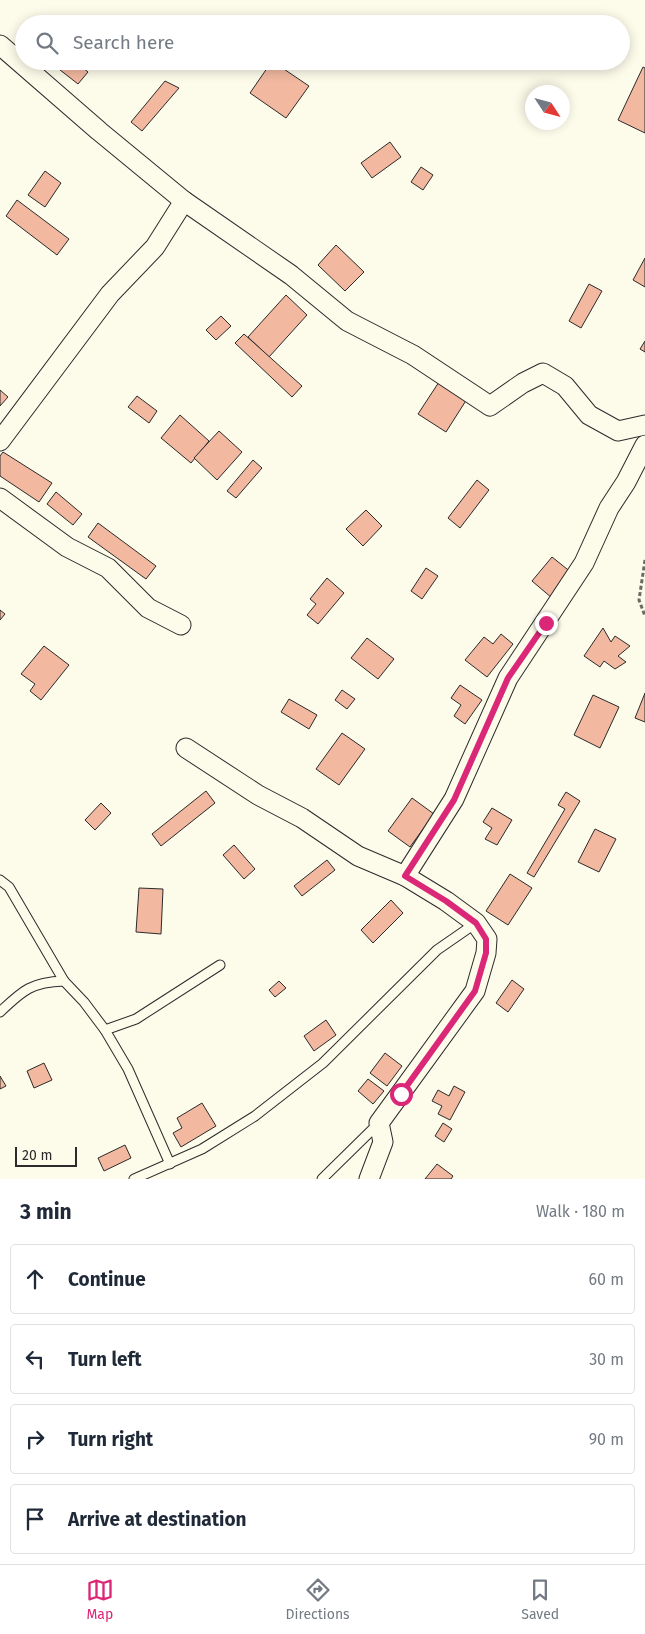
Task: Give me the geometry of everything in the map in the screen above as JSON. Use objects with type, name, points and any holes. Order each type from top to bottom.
[{"type":"street","points":[[0,45],[15,58]]},
{"type":"street","points":[[29,70],[184,201],[291,274],[346,321],[413,355],[490,406],[523,382],[543,372],[565,386],[589,415],[618,431],[645,426]]},
{"type":"street","points":[[0,441],[110,294],[154,247],[184,201]]},
{"type":"street","points":[[405,876],[454,800],[508,678],[584,564],[609,508],[626,482],[645,445]]},
{"type":"street","points":[[0,498],[67,547],[108,568],[148,608],[181,625]]},
{"type":"street","points":[[186,748],[258,795],[302,818],[358,856],[405,876],[446,901],[476,923],[486,939],[486,953],[475,991],[379,1123],[383,1142],[369,1179]]},
{"type":"lane","points":[[0,880],[9,887],[64,981],[84,1002],[105,1030],[128,1069],[170,1164]]},
{"type":"lane","points":[[134,1179],[202,1149],[255,1116],[323,1063],[437,950],[476,923]]},
{"type":"lane","points":[[105,1030],[136,1020],[220,965]]},
{"type":"lane","points":[[0,1012],[19,994],[41,982],[64,981]]},
{"type":"lane","points":[[322,1179],[379,1123]]},
{"type":"path","points":[[645,560],[639,600],[645,616]]},
{"type":"building","points":[[643,67],[645,68],[645,133],[618,120]]},
{"type":"building","points":[[60,70],[86,70],[88,72],[78,84]]},
{"type":"building","points":[[266,70],[285,70],[309,86],[286,118],[250,93]]},
{"type":"building","points":[[165,81],[179,88],[142,131],[131,122]]},
{"type":"building","points":[[390,142],[401,157],[372,178],[361,163]]},
{"type":"building","points":[[421,167],[433,175],[423,190],[411,182]]},
{"type":"building","points":[[45,171],[61,183],[45,207],[28,195]]},
{"type":"building","points":[[17,200],[69,239],[57,255],[6,216]]},
{"type":"building","points":[[336,245],[364,272],[345,291],[318,265]]},
{"type":"building","points":[[645,258],[645,287],[633,280]]},
{"type":"building","points":[[589,284],[602,291],[581,328],[569,321]]},
{"type":"building","points":[[286,295],[307,315],[269,357],[248,337]]},
{"type":"building","points":[[221,316],[231,326],[216,340],[206,330]]},
{"type":"building","points":[[244,334],[302,386],[292,397],[235,343]]},
{"type":"building","points":[[645,341],[645,352],[640,349]]},
{"type":"building","points":[[439,382],[467,399],[446,432],[418,414]]},
{"type":"building","points":[[0,390],[8,397],[0,406]]},
{"type":"building","points":[[137,396],[157,411],[149,423],[128,407]]},
{"type":"building","points":[[180,415],[209,441],[191,463],[161,438]]},
{"type":"building","points":[[219,431],[242,452],[217,480],[194,458]]},
{"type":"building","points":[[3,452],[52,483],[39,502],[0,476],[0,456]]},
{"type":"building","points":[[253,460],[262,468],[236,498],[227,491]]},
{"type":"building","points":[[477,480],[489,490],[460,528],[448,518]]},
{"type":"building","points":[[56,492],[82,514],[73,525],[47,504]]},
{"type":"building","points":[[366,510],[382,526],[363,546],[346,529]]},
{"type":"building","points":[[98,523],[156,566],[146,579],[88,537]]},
{"type":"building","points":[[552,557],[572,573],[552,598],[532,581]]},
{"type":"building","points":[[426,568],[438,576],[422,599],[411,591]]},
{"type":"building","points":[[327,578],[344,593],[318,624],[307,615],[316,604],[310,599]]},
{"type":"building","points":[[0,610],[5,614],[0,620]]},
{"type":"building","points":[[603,628],[611,642],[615,636],[630,646],[618,656],[626,662],[615,669],[604,661],[600,667],[584,656]]},
{"type":"building","points":[[501,634],[513,644],[487,677],[465,660],[484,637],[493,644]]},
{"type":"building","points":[[367,638],[394,659],[378,679],[351,658]]},
{"type":"building","points":[[44,646],[69,665],[41,700],[30,691],[35,684],[21,674]]},
{"type":"building","points":[[460,685],[482,700],[465,724],[454,716],[461,705],[451,698]]},
{"type":"building","points":[[342,690],[355,699],[347,709],[335,700]]},
{"type":"building","points":[[645,693],[645,722],[635,718]]},
{"type":"building","points":[[593,695],[619,707],[600,748],[574,735]]},
{"type":"building","points":[[289,699],[317,715],[309,729],[281,712]]},
{"type":"building","points":[[342,733],[365,749],[339,785],[316,769]]},
{"type":"building","points":[[206,791],[215,803],[161,846],[152,834]]},
{"type":"building","points":[[566,792],[580,801],[534,877],[527,873],[565,809],[558,805]]},
{"type":"building","points":[[412,798],[434,814],[410,847],[388,831]]},
{"type":"building","points":[[101,803],[111,813],[95,830],[85,820]]},
{"type":"building","points":[[492,808],[512,820],[497,845],[485,839],[492,828],[483,822]]},
{"type":"building","points":[[595,829],[616,839],[599,872],[578,862]]},
{"type":"building","points":[[234,845],[255,869],[244,879],[223,855]]},
{"type":"building","points":[[327,860],[335,870],[302,896],[294,886]]},
{"type":"building","points":[[510,874],[532,888],[508,925],[486,911]]},
{"type":"building","points":[[139,888],[163,889],[161,934],[136,932]]},
{"type":"building","points":[[391,900],[403,913],[373,943],[361,930]]},
{"type":"building","points":[[512,980],[524,989],[508,1012],[496,1003]]},
{"type":"building","points":[[279,981],[286,988],[275,997],[269,990]]},
{"type":"building","points":[[326,1020],[336,1035],[314,1051],[304,1036]]},
{"type":"building","points":[[385,1053],[402,1066],[387,1086],[370,1073]]},
{"type":"building","points":[[44,1063],[52,1080],[34,1088],[27,1071]]},
{"type":"building","points":[[0,1076],[6,1086],[0,1089]]},
{"type":"building","points":[[368,1079],[384,1091],[373,1104],[358,1091]]},
{"type":"building","points":[[454,1086],[465,1092],[450,1120],[438,1114],[442,1106],[432,1101],[438,1090],[449,1096]]},
{"type":"building","points":[[202,1103],[216,1126],[181,1147],[173,1133],[182,1128],[177,1118]]},
{"type":"building","points":[[443,1123],[452,1129],[444,1142],[435,1136]]},
{"type":"building","points":[[125,1145],[131,1158],[104,1171],[98,1158]]},
{"type":"building","points":[[437,1164],[453,1176],[451,1179],[425,1179]]},
{"type":"route","points":[[401,1094],[475,991],[486,953],[486,939],[476,923],[446,901],[405,876],[454,800],[508,678],[546,623]]}]
